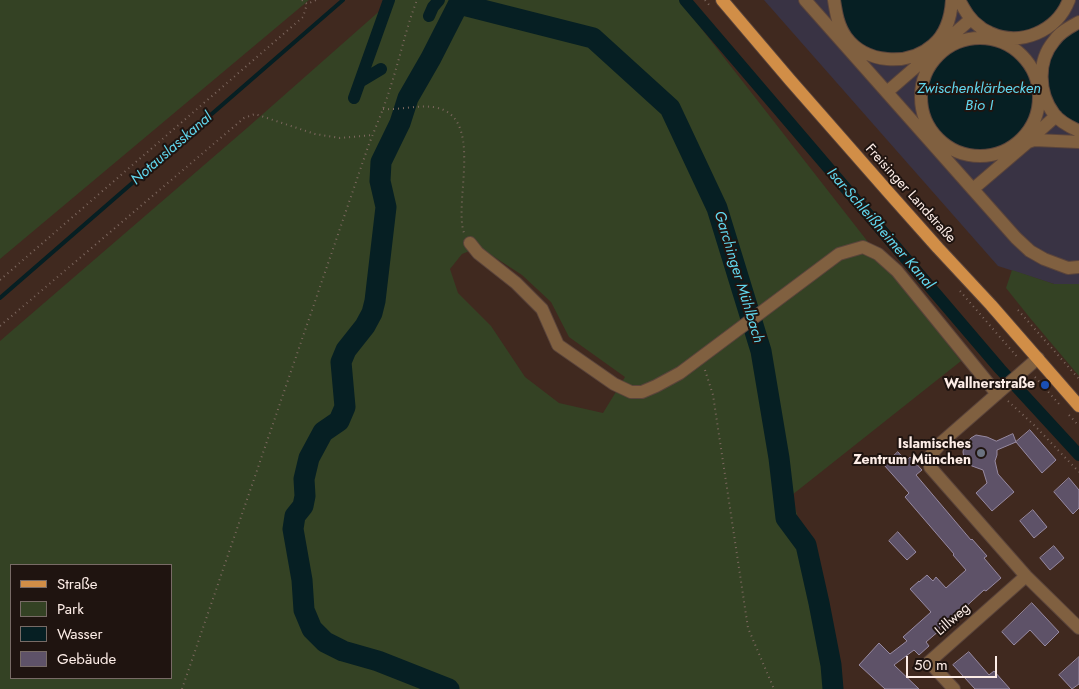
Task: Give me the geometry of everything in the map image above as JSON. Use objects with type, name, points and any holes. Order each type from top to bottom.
[{"type":"main road","name":"Freisinger Landstraße","points":[[722,0],[890,194],[1079,406]]},
{"type":"street","points":[[805,0],[846,41],[887,92],[934,140],[973,189],[1016,238],[1030,251],[1044,260],[1068,268],[1079,267]]},
{"type":"street","points":[[834,0],[837,19],[846,41],[877,58],[896,60],[946,49],[962,40],[983,37],[1018,38],[1037,34],[1057,20],[1066,10],[1069,0]]},
{"type":"street","points":[[952,0],[951,13],[923,79],[920,99],[923,117],[934,140],[964,154],[982,156],[1001,153],[1034,140],[1079,142]]},
{"type":"street","points":[[959,0],[967,15],[981,28],[1025,57],[1032,67],[1044,96],[1056,116],[1068,126],[1079,131]]},
{"type":"street","points":[[887,92],[971,18]]},
{"type":"street","points":[[1057,20],[1066,30]]},
{"type":"street","points":[[1023,143],[1032,126],[1039,106],[1044,58],[1053,41],[1079,22]]},
{"type":"street","points":[[973,189],[1023,143],[1056,116]]},
{"type":"street","points":[[470,243],[478,253],[516,283],[542,309],[558,345],[614,384],[631,392],[642,392],[680,373],[840,254],[863,247],[878,254],[897,271],[1001,391]]},
{"type":"street","points":[[1038,358],[942,442],[931,455],[930,467],[1026,576],[1079,628]]},
{"type":"street","name":"Lillweg","points":[[954,689],[928,662],[1026,576]]},
{"type":"path","points":[[302,0],[307,4]]},
{"type":"path","points":[[0,280],[303,17],[307,4],[316,0]]},
{"type":"path","points":[[182,689],[383,109],[417,0]]},
{"type":"path","points":[[383,109],[397,110],[423,106],[435,107],[447,111],[459,123],[465,168],[461,219],[463,232],[470,243]]},
{"type":"path","points":[[0,326],[244,118],[255,114],[315,134],[340,138],[373,135]]},
{"type":"path","points":[[1018,310],[1079,379]]},
{"type":"path","points":[[701,358],[713,395],[748,628],[774,689]]},
{"type":"path","points":[[1023,371],[1059,404]]},
{"type":"path","points":[[1001,391],[1079,472]]},
{"type":"path","points":[[1066,411],[1079,426]]},
{"type":"shaded area","points":[[764,0],[1079,0],[1079,284],[1054,284],[998,266]]},
{"type":"green space","points":[[0,0],[309,0],[0,259]]},
{"type":"green space","points":[[392,0],[679,0],[961,361],[792,495],[841,689],[0,689],[0,341]],"holes":[[[479,247],[522,275],[551,302],[569,337],[625,377],[603,413],[559,403],[525,377],[491,326],[458,293],[450,269],[462,254]]]},
{"type":"green space","points":[[1012,270],[1054,284],[1079,284],[1079,376],[1006,288]]},
{"type":"water","name":"Zwischenklärbecken Bio I","points":[[837,0],[949,0],[949,11],[929,44],[912,54],[877,55],[848,35]]},
{"type":"water","points":[[963,0],[1068,0],[1052,23],[1017,36],[984,26]]},
{"type":"water","name":"Zwischenklärbecken Bio I","points":[[1079,25],[1079,127],[1057,110],[1049,95],[1046,77],[1048,59],[1056,43]]},
{"type":"water","name":"Zwischenklärbecken Bio I","points":[[979,41],[1001,45],[1019,57],[1031,75],[1035,97],[1031,119],[1019,137],[1001,149],[979,153],[957,149],[939,137],[927,119],[923,97],[927,75],[939,57],[957,45]]},
{"type":"building","points":[[1030,430],[1056,460],[1042,473],[1016,442]]},
{"type":"building","points":[[1013,434],[1016,442],[997,450],[995,461],[998,474],[1014,492],[992,511],[976,493],[987,483],[983,470],[967,463],[964,458],[964,446],[976,435],[996,441]]},
{"type":"building","points":[[898,452],[906,461],[910,457],[922,470],[916,475],[987,556],[984,558],[1001,578],[986,591],[984,590],[960,612],[958,610],[926,642],[929,646],[919,655],[914,650],[894,665],[919,689],[885,689],[859,665],[879,643],[890,654],[907,641],[903,637],[931,612],[910,589],[919,581],[927,575],[933,581],[936,577],[946,588],[966,570],[905,497],[909,493],[884,465]]},
{"type":"building","points":[[1069,478],[1079,490],[1079,508],[1073,514],[1054,492]]},
{"type":"building","points":[[1033,510],[1047,527],[1034,538],[1020,521]]},
{"type":"building","points":[[898,532],[916,552],[907,560],[889,541]]},
{"type":"building","points":[[1054,546],[1064,558],[1050,570],[1040,558]]},
{"type":"building","points":[[1032,603],[1059,632],[1045,646],[1030,630],[1014,645],[1002,632]]},
{"type":"building","points":[[969,652],[989,675],[994,671],[1010,689],[975,689],[953,665]]},
{"type":"building","points":[[1079,657],[1079,684],[1072,689],[1059,675]]},
{"type":"waterway","name":"Notauslasskanal","points":[[0,298],[343,0]]},
{"type":"waterway","points":[[354,98],[389,0]]},
{"type":"waterway","points":[[429,16],[439,0]]},
{"type":"waterway","name":"Garchinger Mühlbach","points":[[459,0],[467,6],[593,38],[670,108],[717,208],[761,351],[779,458],[786,518],[806,545],[831,665],[833,689]]},
{"type":"waterway","name":"Isar-Schleißheimer Kanal","points":[[685,0],[1000,369],[1079,455]]},
{"type":"waterway","points":[[449,689],[378,661],[343,651],[325,642],[312,629],[304,610],[302,580],[293,529],[295,516],[303,506],[305,496],[304,479],[309,458],[323,432],[339,421],[345,407],[341,362],[346,350],[365,326],[372,313],[375,301],[386,207],[380,181],[381,162],[400,123],[408,98],[460,1]]},
{"type":"waterway","points":[[361,81],[381,69]]},
{"type":"place","name":"Wallnerstraße","points":[[1045,385]]},
{"type":"place","name":"Islamisches Zentrum München","points":[[981,453]]}]
